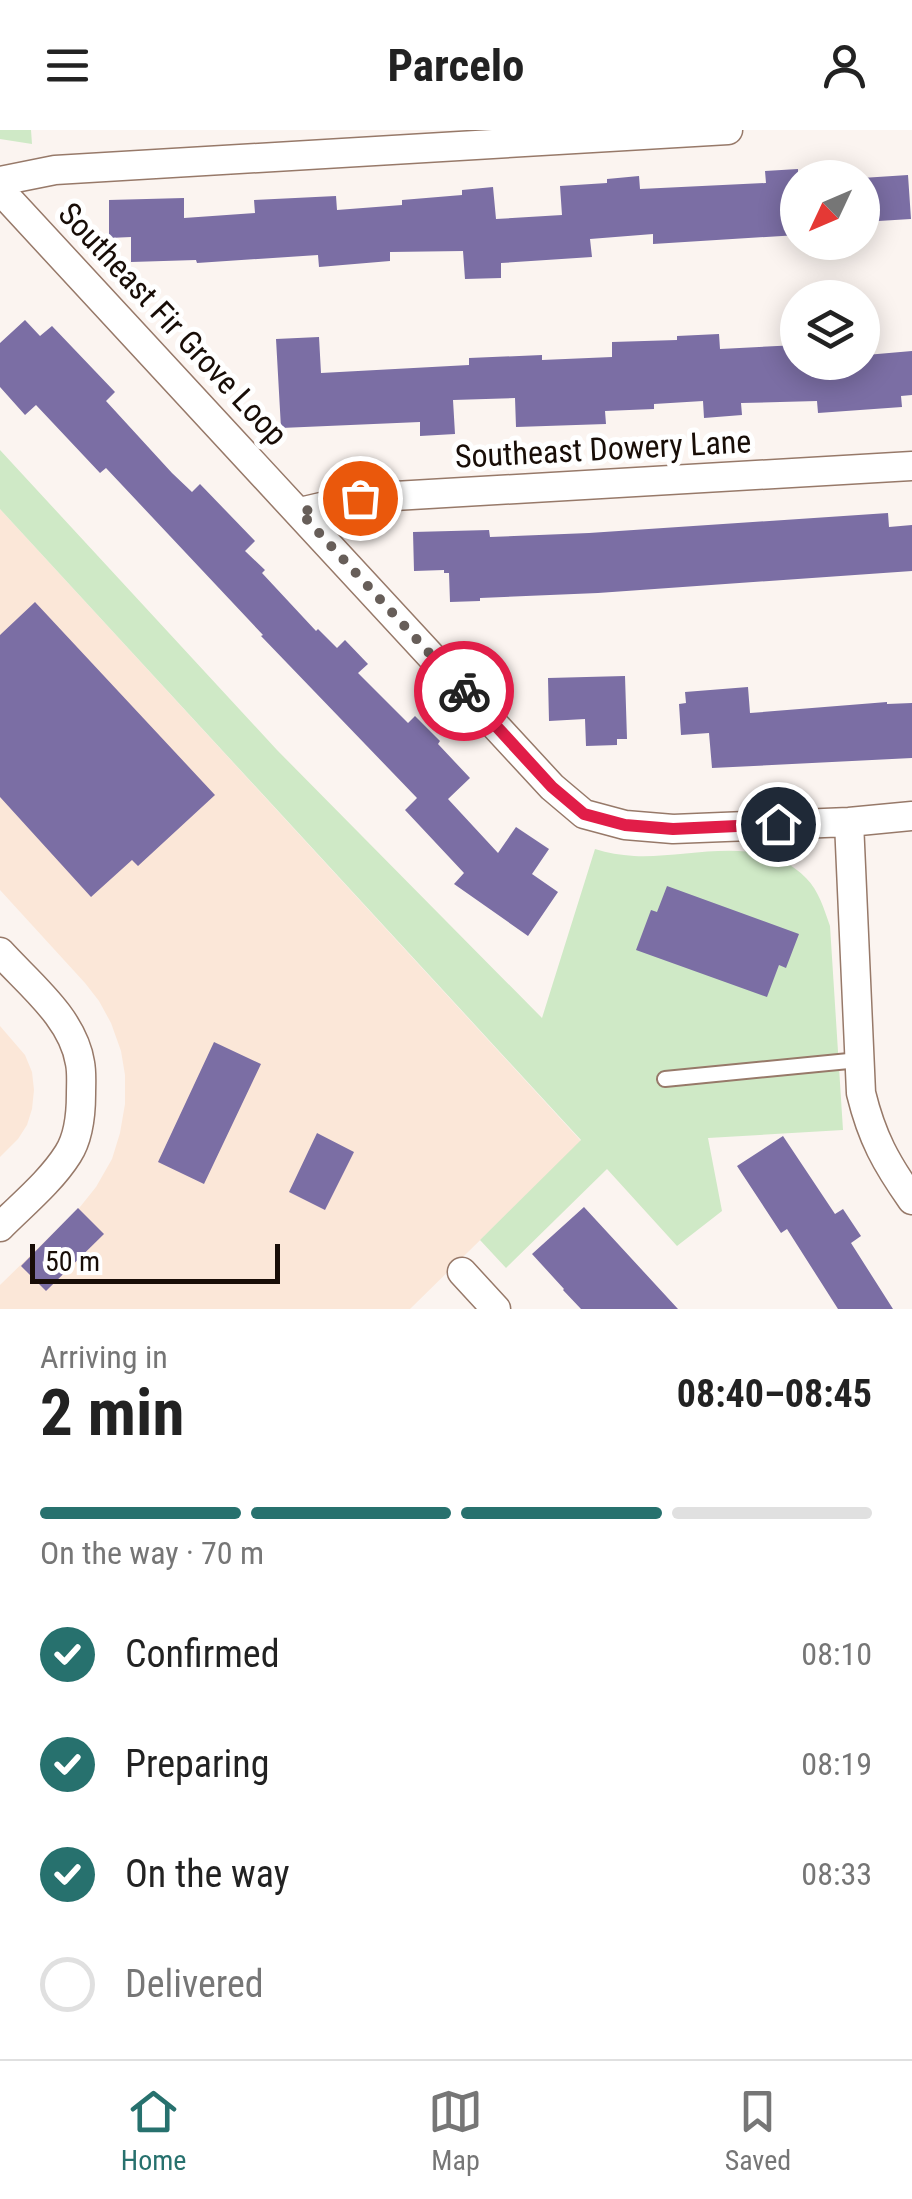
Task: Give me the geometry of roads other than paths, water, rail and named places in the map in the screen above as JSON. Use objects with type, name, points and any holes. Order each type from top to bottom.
[{"type":"street","points":[[0,182],[55,170],[728,130]]},
{"type":"street","name":"Southeast Fir Grove Loop","points":[[0,190],[552,787],[584,814],[625,825],[673,829],[912,816]]},
{"type":"street","name":"Southeast Dowery Lane","points":[[300,512],[360,498],[912,466]]},
{"type":"street","points":[[849,822],[861,1093],[870,1130],[901,1167],[912,1200]]},
{"type":"street","points":[[0,952],[62,1019],[75,1044],[80,1062],[82,1113],[71,1150],[0,1227]]},
{"type":"street","points":[[462,1272],[495,1309]]},
{"type":"lane","points":[[665,1079],[859,1060]]}]
